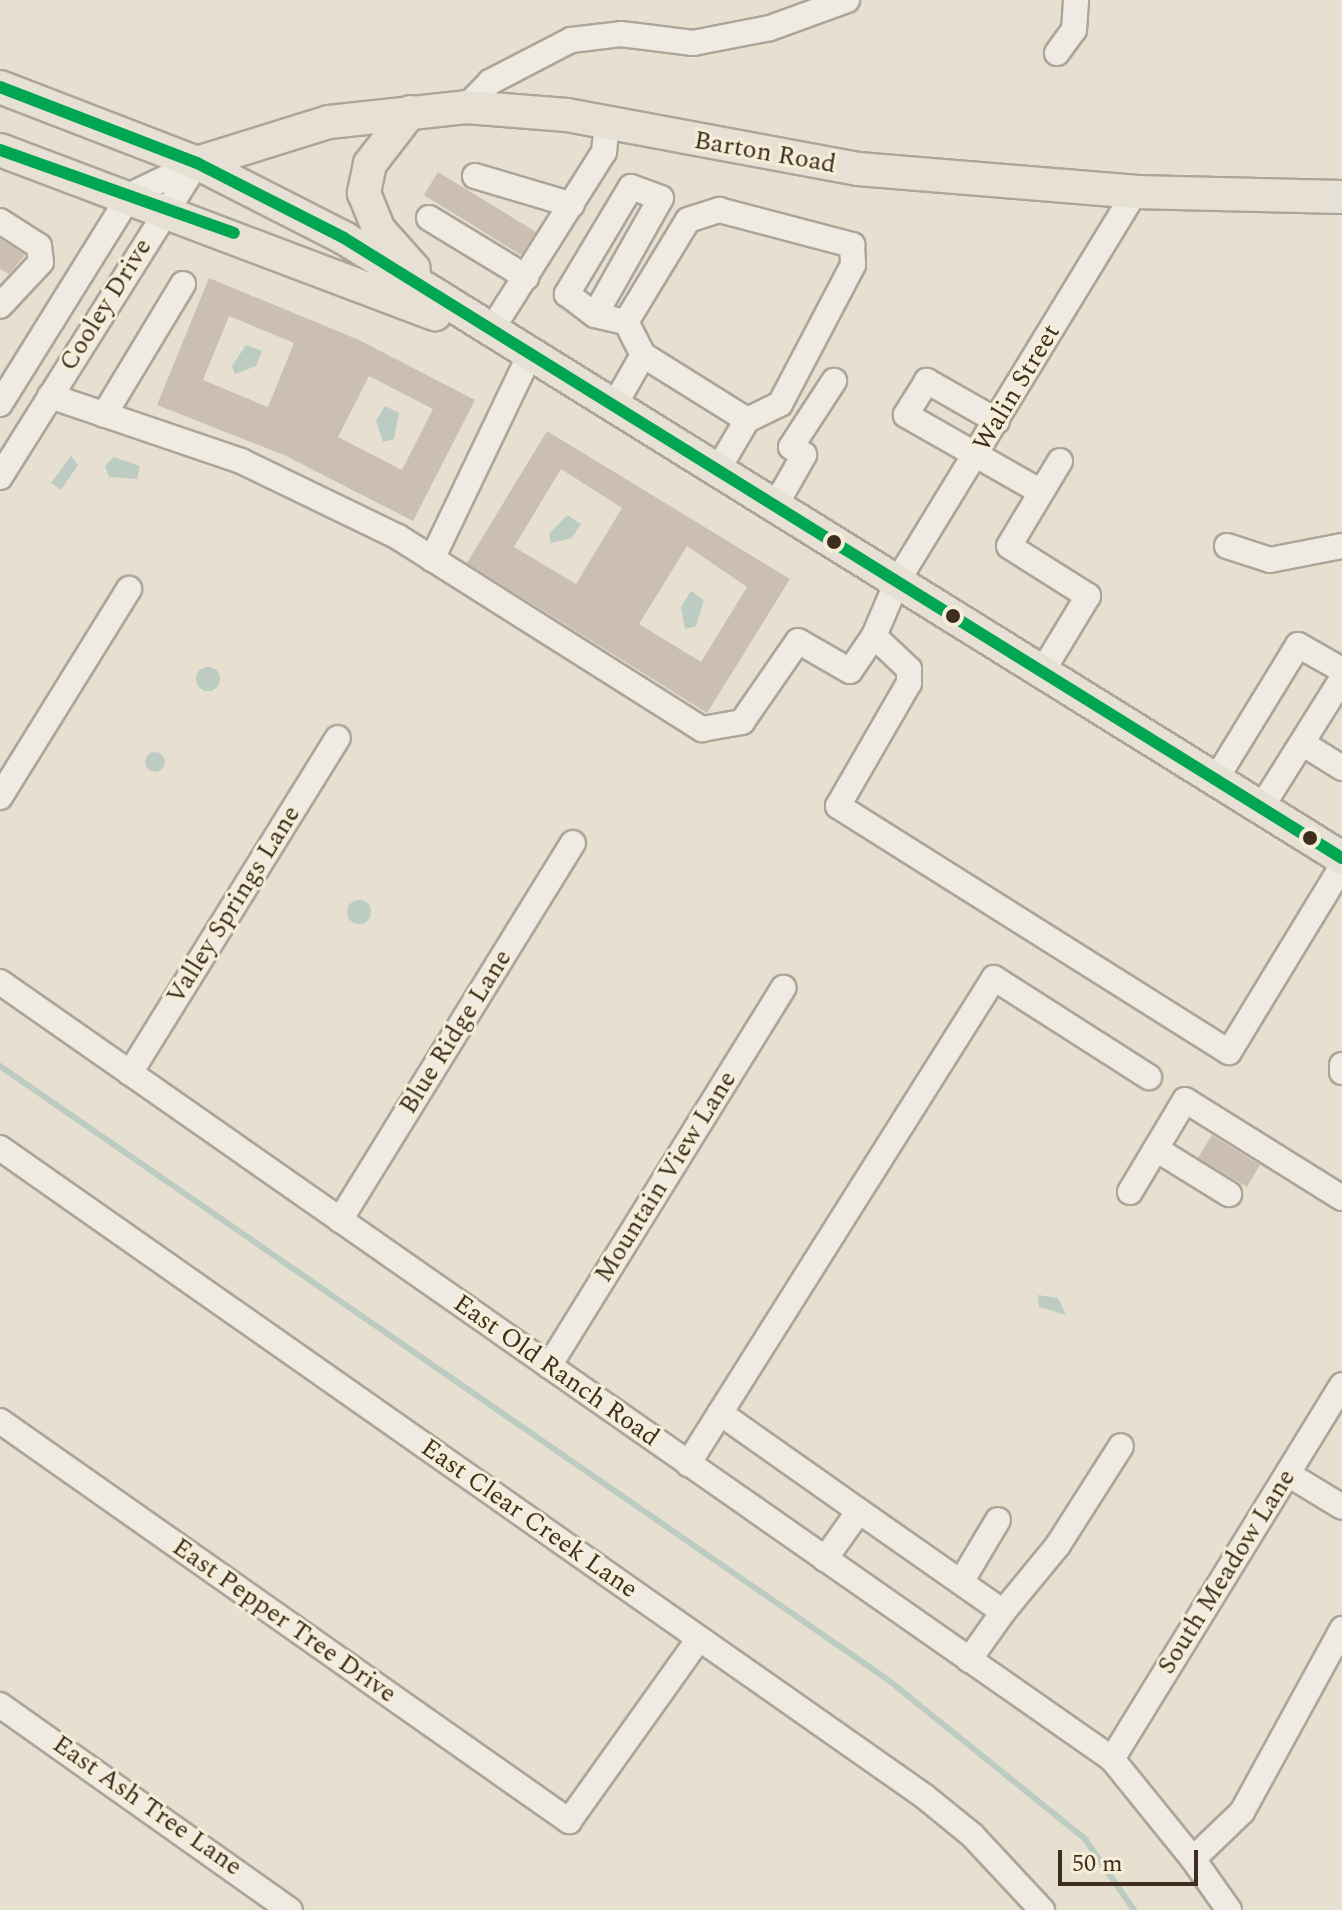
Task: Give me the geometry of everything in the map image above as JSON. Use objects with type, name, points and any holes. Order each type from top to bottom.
[{"type":"main road","points":[[0,87],[197,163],[436,296],[1342,858]]},
{"type":"main road","name":"Barton Road","points":[[197,163],[329,122],[466,107],[607,123],[858,169],[1135,192],[1342,197]]},
{"type":"main road","points":[[410,112],[370,164],[364,193],[379,230],[436,296]]},
{"type":"main road","points":[[0,150],[169,208],[530,354]]},
{"type":"street","points":[[466,107],[490,82],[571,40],[621,34],[693,43],[770,28],[847,0]]},
{"type":"street","points":[[1057,53],[1074,30],[1076,0]]},
{"type":"street","points":[[492,329],[604,152],[607,123]]},
{"type":"street","name":"Cooley Drive","points":[[0,404],[130,195],[197,163]]},
{"type":"street","name":"Cooley Drive","points":[[0,477],[197,163]]},
{"type":"street","points":[[475,176],[572,205]]},
{"type":"street","points":[[595,315],[661,198],[631,187],[576,272],[567,294],[595,315],[626,322]]},
{"type":"street","name":"Walin Street","points":[[432,559],[702,729],[742,722],[798,641],[850,671],[874,636],[897,582],[1135,192]]},
{"type":"street","points":[[626,322],[688,220],[719,210],[852,245],[853,265],[780,404],[747,420],[717,471]]},
{"type":"street","points":[[429,218],[526,277]]},
{"type":"street","points":[[0,221],[39,246],[41,262],[0,306]]},
{"type":"street","points":[[104,415],[183,284]]},
{"type":"street","points":[[626,322],[643,355],[747,420]]},
{"type":"street","points":[[50,396],[241,461],[432,559],[530,354]]},
{"type":"street","points":[[614,406],[643,355]]},
{"type":"street","points":[[775,506],[804,455],[791,447],[834,381]]},
{"type":"street","points":[[997,421],[927,381],[906,415],[1041,492]]},
{"type":"street","points":[[1042,672],[1088,596],[1009,546],[1060,461]]},
{"type":"street","points":[[1227,546],[1270,560],[1342,546]]},
{"type":"street","points":[[0,797],[129,589]]},
{"type":"street","points":[[874,636],[909,669],[909,683],[838,806],[1229,1052],[1342,866]]},
{"type":"street","points":[[1216,779],[1298,645],[1342,670]]},
{"type":"street","points":[[1261,808],[1342,679]]},
{"type":"street","name":"Valley Springs Lane","points":[[130,1073],[338,738]]},
{"type":"street","points":[[1302,743],[1342,768]]},
{"type":"street","name":"Blue Ridge Lane","points":[[340,1220],[573,843]]},
{"type":"street","points":[[688,1464],[994,978],[1149,1077]]},
{"type":"street","name":"East Old Ranch Road","points":[[0,982],[1112,1759],[1193,1859],[1229,1910]]},
{"type":"street","name":"Mountain View Lane","points":[[549,1366],[783,988]]},
{"type":"street","points":[[1342,1065],[1342,1072]]},
{"type":"street","points":[[1130,1192],[1185,1100],[1342,1198]]},
{"type":"street","name":"East Clear Creek Lane","points":[[0,1148],[924,1796],[972,1835],[1042,1910]]},
{"type":"street","points":[[1156,1149],[1229,1194]]},
{"type":"street","name":"South Meadow Lane","points":[[1112,1759],[1342,1385]]},
{"type":"street","points":[[720,1413],[1003,1612]]},
{"type":"street","name":"East Pepper Tree Drive","points":[[0,1421],[569,1821],[699,1639]]},
{"type":"street","points":[[969,1660],[1003,1612],[1058,1545],[1121,1446]]},
{"type":"street","points":[[1288,1474],[1342,1507]]},
{"type":"street","points":[[825,1559],[859,1511]]},
{"type":"street","points":[[961,1582],[998,1520]]},
{"type":"street","points":[[1193,1859],[1242,1812],[1338,1643]]},
{"type":"street","name":"East Ash Tree Lane","points":[[0,1705],[290,1910]]},
{"type":"shaded area","points":[[246,345],[262,351],[256,366],[235,374],[232,366]]},
{"type":"shaded area","points":[[385,406],[399,413],[394,439],[383,442],[376,421]]},
{"type":"shaded area","points":[[71,456],[78,465],[61,490],[51,483]]},
{"type":"shaded area","points":[[114,457],[140,466],[137,479],[109,477],[105,466]]},
{"type":"shaded area","points":[[567,515],[581,524],[572,538],[551,543],[549,534]]},
{"type":"shaded area","points":[[691,591],[704,600],[696,626],[685,629],[681,607]]},
{"type":"shaded area","points":[[208,667],[217,670],[220,679],[217,688],[208,691],[199,688],[196,679],[199,670]]},
{"type":"shaded area","points":[[155,752],[162,755],[165,762],[162,769],[155,772],[148,769],[145,762],[148,755]]},
{"type":"shaded area","points":[[359,900],[367,904],[371,912],[367,920],[359,924],[351,920],[347,912],[351,904]]},
{"type":"shaded area","points":[[1038,1295],[1058,1298],[1066,1315],[1039,1307]]},
{"type":"building","points":[[438,172],[536,232],[521,255],[424,195]]},
{"type":"building","points":[[0,239],[25,255],[9,274],[0,269]]},
{"type":"building","points":[[209,278],[359,340],[475,400],[413,521],[284,455],[157,405]],"holes":[[[229,316],[294,343],[268,407],[203,380]],[[369,376],[433,409],[402,470],[338,437]]]},
{"type":"building","points":[[547,431],[790,579],[707,713],[467,563]],"holes":[[[561,469],[622,508],[576,584],[514,547]],[[687,546],[747,587],[701,662],[639,624]]]},
{"type":"building","points":[[1212,1135],[1260,1165],[1247,1187],[1198,1158]]},
{"type":"waterway","points":[[0,1066],[887,1679],[1085,1839],[1134,1910]]},
{"type":"transit line","points":[[0,87],[197,163],[344,238],[1342,858]]},
{"type":"transit line","points":[[0,150],[234,233]]}]
